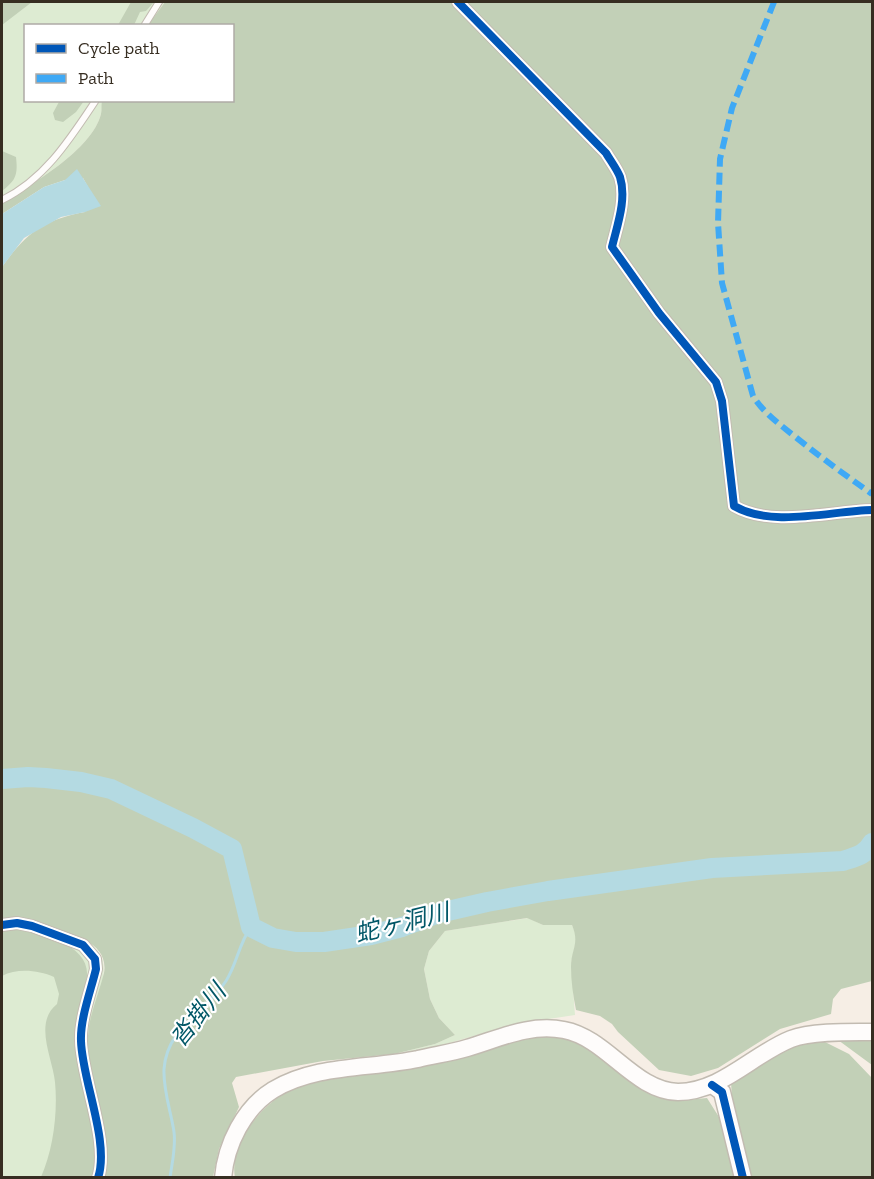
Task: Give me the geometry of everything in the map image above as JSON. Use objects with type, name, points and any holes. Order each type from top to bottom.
[{"type":"main road","points":[[223,1178],[229,1146],[242,1122],[257,1102],[289,1082],[312,1074],[456,1051],[514,1033],[541,1028],[563,1030],[580,1035],[599,1045],[632,1072],[656,1086],[676,1092],[712,1085],[771,1047],[795,1037],[873,1032]]},
{"type":"main road","points":[[712,1085],[722,1092],[743,1178]]},
{"type":"street","points":[[458,2],[606,153],[620,176],[622,191],[620,212],[612,247],[659,313],[716,382],[722,401],[734,506],[743,511],[777,518],[873,510]]},
{"type":"street","points":[[2,925],[16,923],[32,926],[83,945],[95,959],[96,969],[81,1040],[100,1142],[102,1160],[99,1178]]},
{"type":"lane","points":[[145,24],[159,2]]},
{"type":"lane","points":[[2,200],[39,176],[56,158],[95,102]]},
{"type":"green space","points":[[2,2],[165,2],[149,24],[24,24],[24,102],[102,102],[102,111],[86,141],[73,153],[44,176],[2,202]]},
{"type":"green space","points":[[2,2],[32,2],[2,25]]},
{"type":"green space","points":[[131,2],[154,2],[146,11],[140,12],[134,24],[119,24]]},
{"type":"green space","points":[[165,2],[872,2],[872,981],[841,989],[833,999],[831,1014],[780,1029],[718,1068],[691,1076],[659,1070],[612,1024],[600,1016],[576,1010],[571,972],[575,942],[572,925],[543,925],[527,918],[445,931],[429,951],[424,969],[430,999],[439,1018],[455,1035],[435,1044],[394,1054],[323,1061],[236,1077],[232,1083],[239,1107],[219,1149],[213,1177],[104,1177],[106,1143],[91,1071],[88,1036],[92,1012],[104,973],[101,954],[96,947],[80,937],[35,921],[2,920],[2,267],[19,245],[37,230],[58,219],[85,212],[88,187],[83,178],[65,180],[44,187],[2,214],[2,202],[44,176],[86,141],[101,114],[102,102],[234,102],[234,24],[149,24]]},
{"type":"green space","points":[[59,102],[83,102],[76,112],[63,122],[55,120],[53,113]]},
{"type":"green space","points":[[2,151],[16,157],[17,168],[15,177],[2,191]]},
{"type":"green space","points":[[528,918],[543,925],[572,925],[577,937],[571,963],[575,1015],[515,1024],[439,1046],[394,1054],[435,1044],[455,1035],[439,1018],[430,999],[424,969],[429,951],[445,931]]},
{"type":"green space","points":[[27,919],[68,932],[87,941],[100,954],[103,963],[102,983],[88,1037],[91,1072],[106,1144],[104,1177],[2,1178],[2,920]]},
{"type":"green space","points":[[17,929],[63,943],[81,956],[86,966],[87,977],[74,1042],[95,1142],[96,1158],[92,1177],[41,1177],[54,1131],[56,1106],[54,1073],[45,1031],[46,1021],[57,1004],[59,994],[54,977],[48,975],[34,971],[21,971],[2,976],[2,930]]},
{"type":"green space","points":[[557,1034],[583,1044],[629,1079],[658,1097],[675,1101],[707,1098],[724,1125],[738,1177],[235,1178],[236,1154],[246,1131],[262,1111],[280,1096],[293,1089],[314,1081],[526,1037]]},
{"type":"green space","points":[[872,1039],[872,1065],[838,1040]]},
{"type":"green space","points":[[823,1041],[849,1054],[872,1078],[872,1177],[749,1177],[733,1110],[731,1083],[771,1055],[797,1045]]},
{"type":"water","points":[[77,169],[101,206],[61,217],[24,238],[2,267],[2,214],[44,187],[65,180]]},
{"type":"waterway","name":"蛇ヶ洞川","points":[[2,779],[46,778],[81,782],[111,789],[232,849],[251,927],[273,938],[296,942],[324,942],[371,935],[402,927],[439,913],[548,891],[712,868],[843,861],[863,853],[872,843]]},
{"type":"waterway","name":"沓掛川","points":[[170,1178],[174,1138],[165,1085],[164,1069],[167,1054],[180,1031],[226,981],[251,927]]},
{"type":"marked path","points":[[774,2],[732,108],[720,159],[718,223],[722,283],[753,396],[757,402],[782,426],[872,494]]},
{"type":"cycle path","points":[[458,2],[606,153],[617,171],[622,185],[622,203],[612,247],[659,313],[716,382],[722,401],[734,506],[749,513],[783,517],[872,510]]},
{"type":"cycle path","points":[[2,925],[17,923],[32,926],[83,945],[95,959],[96,969],[84,1014],[81,1041],[101,1147],[98,1178]]},
{"type":"cycle path","points":[[712,1085],[722,1092],[743,1178]]}]
